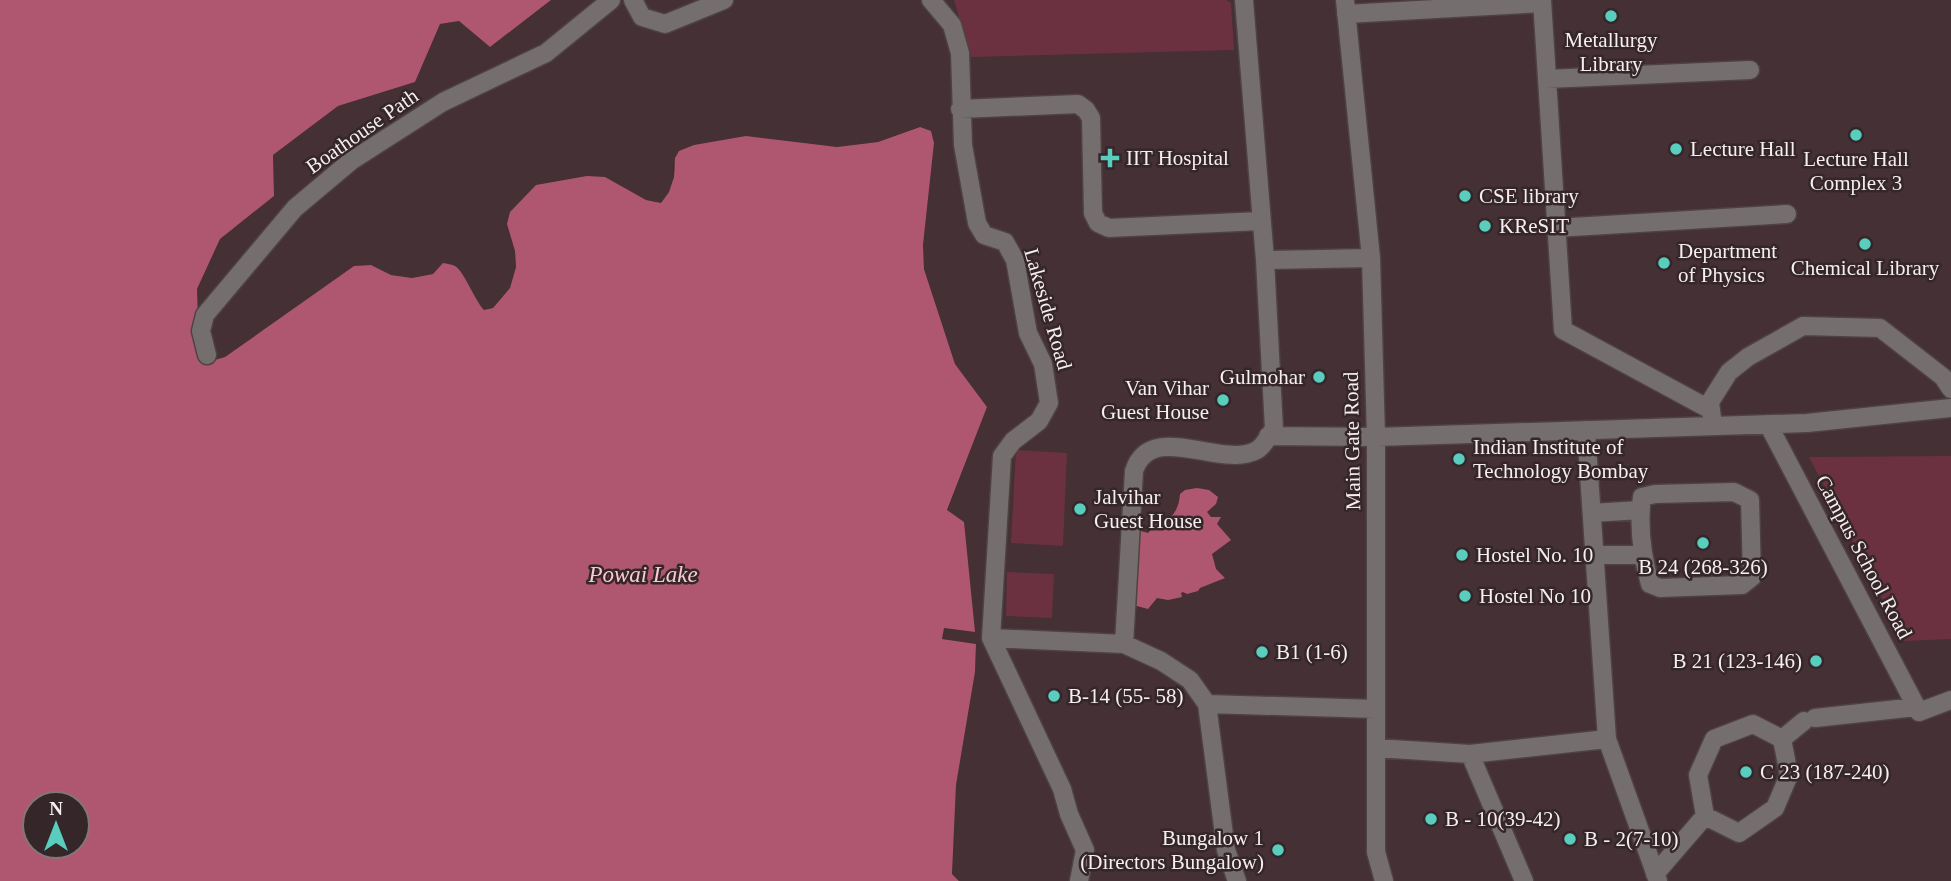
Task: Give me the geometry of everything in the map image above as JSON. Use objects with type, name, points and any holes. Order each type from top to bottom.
[{"type":"street","name":"Boathouse Path","points":[[207,355],[201,331],[205,315],[295,208],[351,161],[443,102],[546,53],[611,0]]},
{"type":"street","points":[[633,0],[642,17],[664,24],[724,0]]},
{"type":"street","name":"Lakeside Road","points":[[931,0],[952,25],[960,53],[962,145],[977,223],[984,235],[1005,242],[1015,260],[1028,333],[1042,364],[1049,404],[1039,421],[1013,442],[1002,456],[992,638],[1062,789],[1069,814],[1085,850],[1079,881]]},
{"type":"street","points":[[1124,644],[1134,471],[1138,458],[1146,451],[1163,447],[1239,456],[1259,449],[1274,429],[1265,260],[1244,0]]},
{"type":"street","points":[[1345,7],[1542,2],[1563,330],[1712,418]]},
{"type":"street","name":"Main Gate Road","points":[[1345,7],[1371,258],[1376,437],[1376,852],[1384,881]]},
{"type":"street","points":[[1547,79],[1750,70]]},
{"type":"street","points":[[960,108],[1078,104],[1086,110],[1091,118],[1093,213],[1098,223],[1110,228],[1261,221]]},
{"type":"street","points":[[1556,228],[1787,214]]},
{"type":"street","points":[[1265,260],[1371,258]]},
{"type":"street","points":[[1712,418],[1710,402],[1729,372],[1748,357],[1803,326],[1880,328],[1943,377],[1951,389]]},
{"type":"street","points":[[1268,436],[1376,437],[1586,430],[1712,418],[1768,424],[1807,423],[1951,408]]},
{"type":"street","name":"Campus School Road","points":[[1768,424],[1918,709]]},
{"type":"street","points":[[1586,430],[1607,739],[1656,877]]},
{"type":"street","points":[[1734,492],[1750,500],[1752,577],[1742,585],[1660,588],[1650,584],[1642,555],[1640,510],[1642,497],[1655,494],[1734,492]]},
{"type":"street","points":[[1592,513],[1640,510]]},
{"type":"street","points":[[1595,555],[1642,555]]},
{"type":"street","points":[[992,638],[1124,644],[1161,661],[1190,680],[1207,704],[1226,850],[1237,881]]},
{"type":"street","points":[[1782,739],[1810,720],[1918,709],[1951,700]]},
{"type":"street","points":[[1207,704],[1376,709]]},
{"type":"street","points":[[1656,877],[1704,816],[1698,775],[1714,739],[1753,724],[1782,739]]},
{"type":"street","points":[[1376,748],[1471,754],[1607,739]]},
{"type":"street","points":[[1704,816],[1739,833],[1775,808],[1789,775],[1782,739]]},
{"type":"street","points":[[1471,754],[1524,881]]},
{"type":"shaded area","name":"Indian Institute of Technology Bombay","points":[[551,0],[1951,0],[1951,881],[959,881],[952,874],[956,785],[975,672],[976,644],[942,639],[943,628],[975,632],[947,511],[987,407],[955,364],[924,268],[923,245],[934,143],[931,131],[919,127],[878,142],[837,147],[809,145],[673,165],[674,177],[669,192],[661,203],[646,200],[507,224],[515,251],[516,267],[510,288],[493,308],[484,310],[463,276],[433,274],[412,278],[391,275],[371,265],[354,266],[225,357],[204,363],[199,346],[197,289],[220,239],[274,196],[273,155],[338,106],[415,82],[440,24],[459,21],[490,47]]},
{"type":"shaded area","points":[[954,0],[1226,0],[1231,3],[1234,50],[971,57]]},
{"type":"shaded area","points":[[1016,450],[1067,453],[1063,546],[1011,543]]},
{"type":"shaded area","points":[[1951,456],[1951,639],[1904,641],[1809,457]]},
{"type":"shaded area","points":[[1007,572],[1054,574],[1052,618],[1006,616]]},
{"type":"water","name":"Powai Lake","points":[[0,0],[551,0],[490,47],[459,21],[440,24],[415,82],[338,106],[273,155],[274,196],[220,239],[197,289],[199,346],[204,363],[225,357],[354,266],[371,265],[391,275],[412,278],[433,274],[443,263],[452,265],[462,273],[484,310],[493,308],[510,288],[516,267],[515,251],[507,224],[510,212],[536,185],[587,176],[605,177],[646,200],[661,203],[669,192],[674,177],[675,158],[679,151],[694,145],[746,136],[837,147],[878,142],[920,127],[931,131],[934,143],[923,245],[924,269],[955,364],[987,407],[947,510],[964,522],[975,632],[944,628],[942,639],[976,644],[975,672],[956,785],[952,874],[959,881],[0,881]]},
{"type":"water","points":[[1185,490],[1209,490],[1218,497],[1216,504],[1207,512],[1211,517],[1221,517],[1217,524],[1231,540],[1212,554],[1216,569],[1225,578],[1198,591],[1187,594],[1183,592],[1182,597],[1168,600],[1157,598],[1148,609],[1137,606],[1131,608],[1136,590],[1133,581],[1138,533],[1148,533],[1157,523],[1162,525],[1175,511],[1180,494]]},
{"type":"place","name":"Metallurgy Library","points":[[1611,16]]},
{"type":"place","name":"Lecture Hall Complex 3","points":[[1856,135]]},
{"type":"place","name":"Lecture Hall","points":[[1676,149]]},
{"type":"place","name":"IIT Hospital","points":[[1110,158]]},
{"type":"place","name":"CSE library","points":[[1465,196]]},
{"type":"place","name":"KReSIT","points":[[1485,226]]},
{"type":"place","name":"Chemical Library","points":[[1865,244]]},
{"type":"place","name":"Department of Physics","points":[[1664,263]]},
{"type":"place","name":"Gulmohar","points":[[1319,377]]},
{"type":"place","name":"Van Vihar Guest House","points":[[1223,400]]},
{"type":"place","name":"Indian Institute of Technology Bombay","points":[[1459,459]]},
{"type":"place","name":"Jalvihar Guest House","points":[[1080,509]]},
{"type":"place","name":"B 24 (268-326)","points":[[1703,543]]},
{"type":"place","name":"Hostel No. 10","points":[[1462,555]]},
{"type":"place","name":"Hostel No 10","points":[[1465,596]]},
{"type":"place","name":"B1 (1-6)","points":[[1262,652]]},
{"type":"place","name":"B 21 (123-146)","points":[[1816,661]]},
{"type":"place","name":"B-14 (55- 58)","points":[[1054,696]]},
{"type":"place","name":"C 23 (187-240)","points":[[1746,772]]},
{"type":"place","name":"B - 10(39-42)","points":[[1431,819]]},
{"type":"place","name":"B - 2(7-10)","points":[[1570,839]]},
{"type":"place","name":"Bungalow 1 (Directors Bungalow)","points":[[1278,850]]}]
